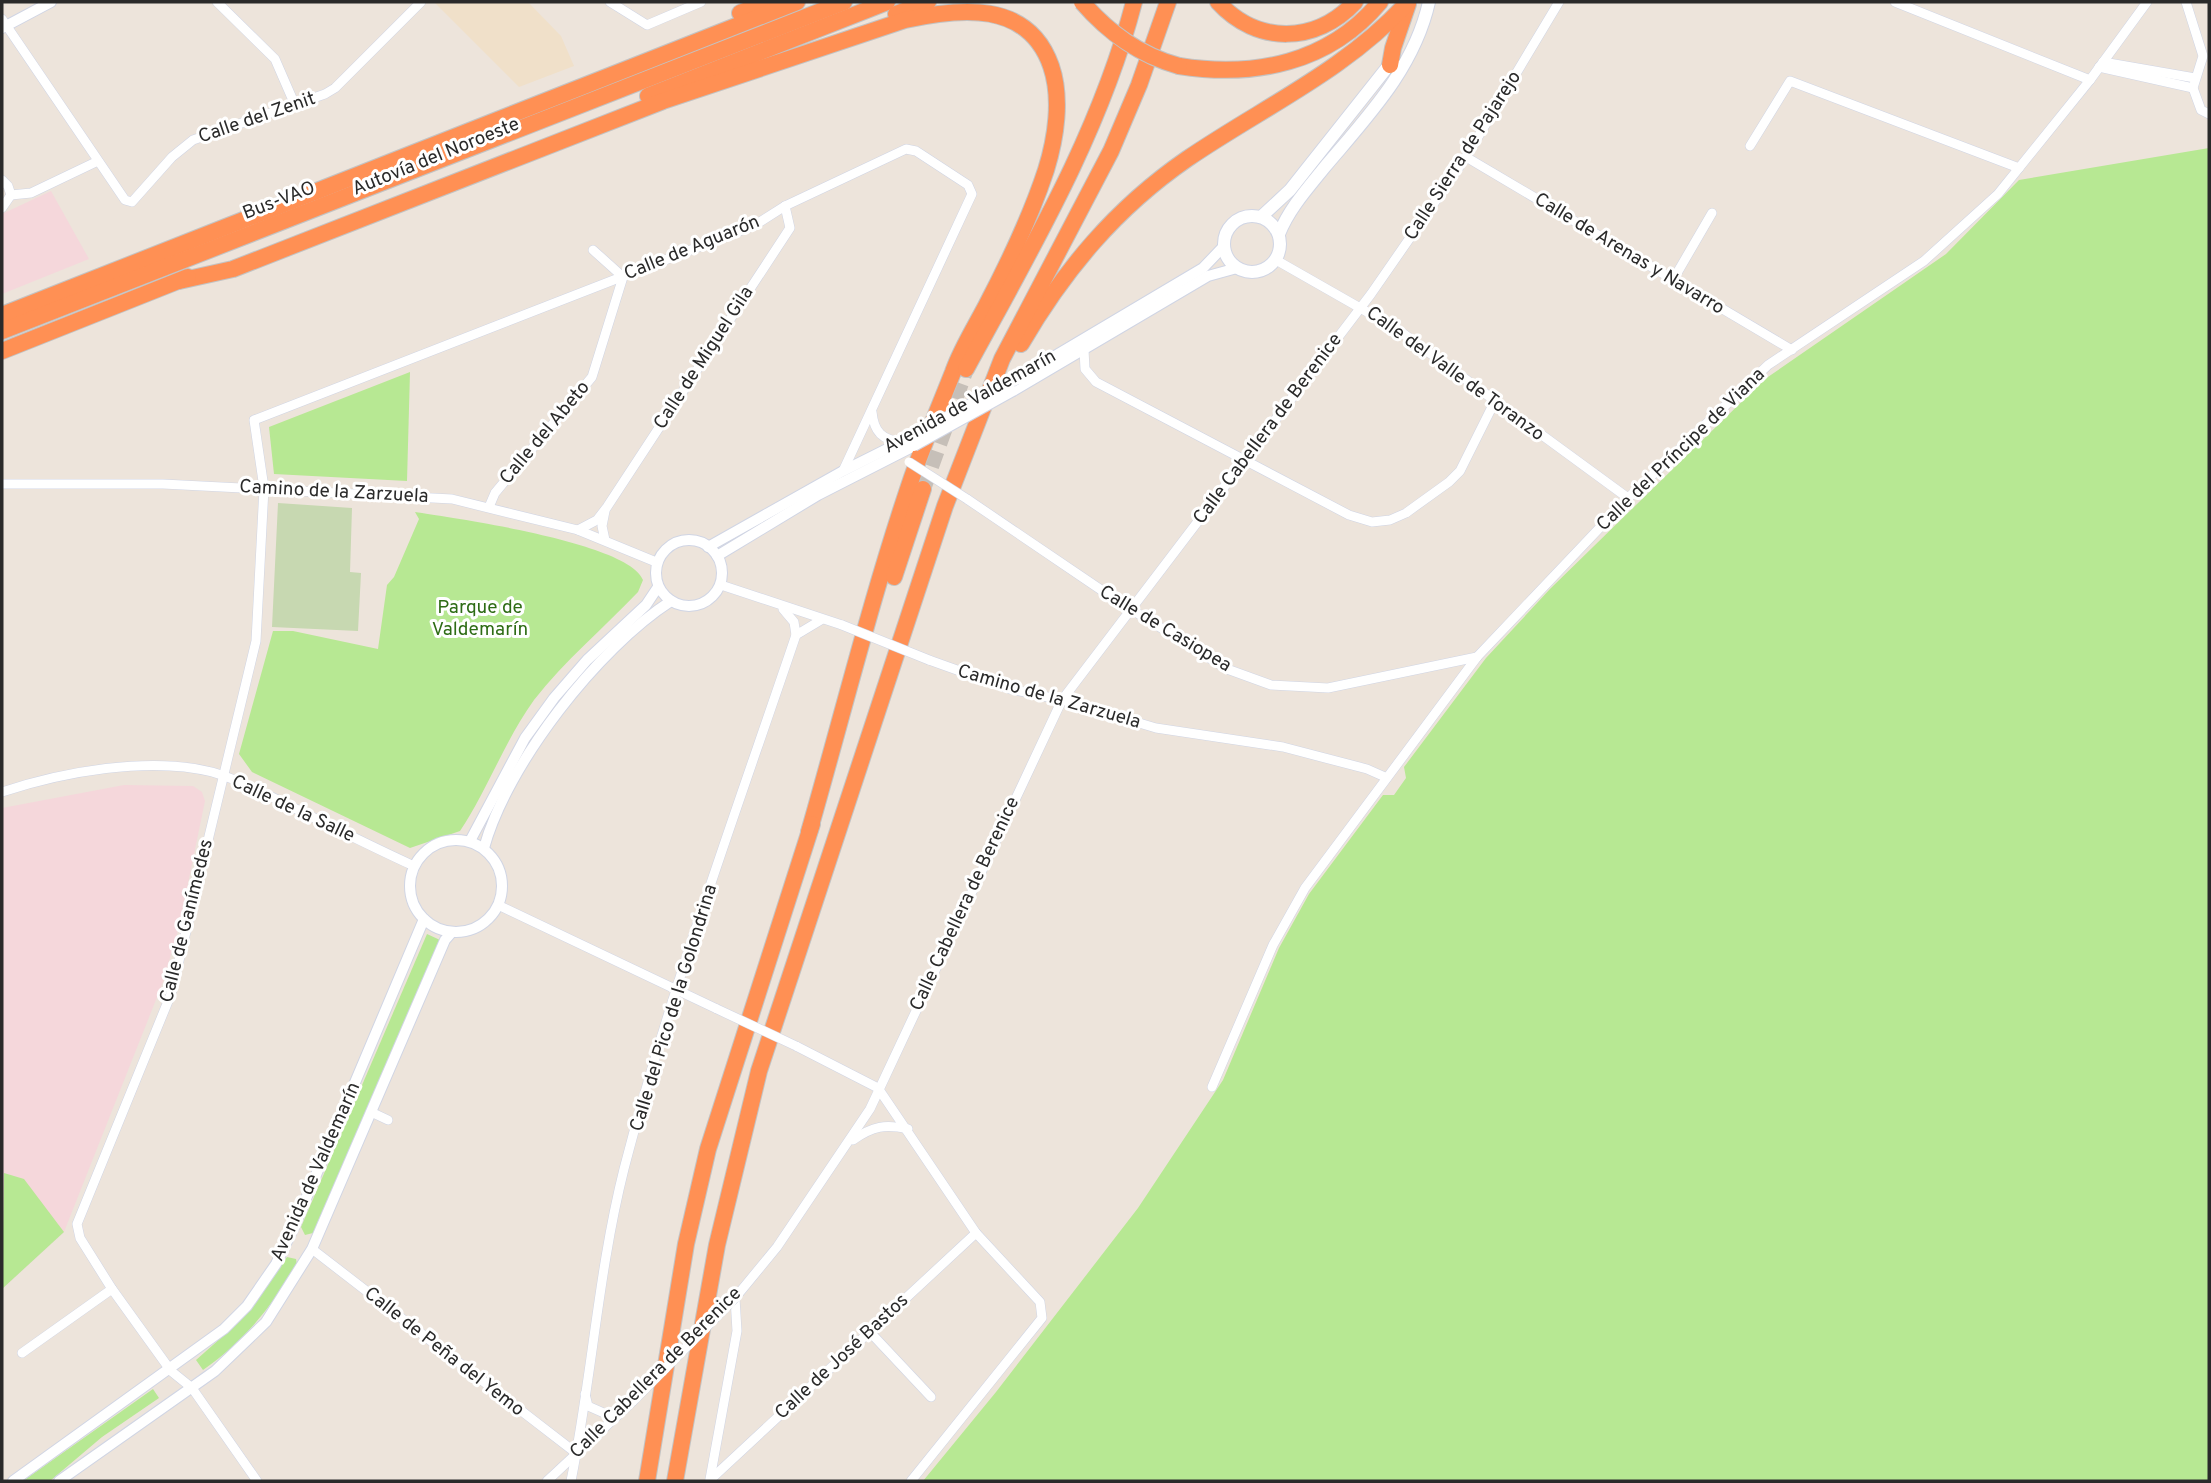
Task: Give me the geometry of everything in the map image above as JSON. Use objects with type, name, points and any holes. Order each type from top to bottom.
[{"type":"highway","points":[[535,104],[548,92],[767,2]]},
{"type":"highway","name":"Autovía del Noroeste","points":[[2,315],[797,2]]},
{"type":"highway","name":"Bus-VAO","points":[[2,331],[844,2]]},
{"type":"highway","name":"Autovía del Noroeste","points":[[2,351],[887,2]]},
{"type":"highway","points":[[783,59],[928,2]]},
{"type":"highway","points":[[1082,2],[1121,39],[1147,55],[1179,66],[1230,72],[1283,64],[1334,42],[1355,27],[1380,2]]},
{"type":"highway","points":[[966,369],[1086,140],[1113,71],[1134,2]]},
{"type":"highway","points":[[675,1481],[717,1245],[759,1071],[961,461],[1002,359],[1111,151],[1139,85],[1168,2]]},
{"type":"highway","points":[[1218,2],[1231,15],[1254,29],[1294,35],[1325,26],[1355,2]]},
{"type":"highway","points":[[961,461],[1038,316],[1068,272],[1108,225],[1147,189],[1189,158],[1339,64],[1408,2]]},
{"type":"highway","points":[[1390,65],[1408,2]]},
{"type":"highway","points":[[179,281],[233,269],[663,101],[905,20],[946,11],[975,10],[1002,16],[1024,29],[1040,46],[1051,65],[1057,92],[1054,139],[1035,202],[954,367],[909,486],[809,832]]},
{"type":"highway","points":[[2,306],[164,250]]},
{"type":"highway","points":[[2,359],[40,337]]},
{"type":"highway","points":[[647,1481],[686,1244],[708,1149],[809,832],[923,489]]},
{"type":"main road","points":[[1261,217],[1290,190],[1390,65],[1404,41],[1415,2]]},
{"type":"main road","points":[[1279,234],[1300,198],[1402,71],[1415,46],[1429,2]]},
{"type":"main road","points":[[1244,217],[1261,217],[1272,224],[1279,234],[1280,245],[1276,260],[1258,272],[1237,268],[1227,258],[1224,246],[1227,230],[1244,217]]},
{"type":"street","points":[[10,195],[31,193],[98,161],[3,25],[51,2]]},
{"type":"street","points":[[217,2],[275,60],[295,104]]},
{"type":"street","name":"Calle del Zenit","points":[[98,161],[125,200],[132,202],[138,199],[172,157],[194,140],[325,94],[335,88],[421,2]]},
{"type":"street","points":[[610,2],[647,25],[701,2]]},
{"type":"street","name":"Calle Sierra de Pajarejo","points":[[1362,307],[1466,157],[1559,2]]},
{"type":"street","points":[[1895,2],[2090,80]]},
{"type":"street","name":"Calle del Príncipe de Viana","points":[[1385,777],[1476,657],[1628,498],[1768,365],[1933,253],[1997,194],[2090,80],[2147,2]]},
{"type":"street","points":[[2186,2],[2203,56],[2194,83],[2201,110],[2209,114]]},
{"type":"street","points":[[2101,64],[2194,83]]},
{"type":"street","points":[[1750,146],[1790,81],[2019,168]]},
{"type":"street","name":"Calle de Aguarón","points":[[264,488],[254,420],[755,225],[785,206],[906,149],[916,150],[968,185],[972,194],[843,471]]},
{"type":"street","name":"Calle de Arenas y Navarro","points":[[1466,157],[1791,350]]},
{"type":"street","points":[[2,180],[8,186],[10,195],[2,208]]},
{"type":"street","name":"Calle de Miguel Gila","points":[[578,530],[597,520],[607,507],[790,228],[785,206]]},
{"type":"street","points":[[1673,280],[1712,214]]},
{"type":"street","name":"Avenida de Valdemarín","points":[[717,556],[1203,268],[1213,261],[1224,246]]},
{"type":"street","points":[[593,250],[623,277]]},
{"type":"street","name":"Calle del Valle de Toranzo","points":[[1276,260],[1362,307],[1628,498]]},
{"type":"street","name":"Avenida de Valdemarín","points":[[708,547],[843,471],[1013,391],[1208,276],[1237,268]]},
{"type":"street","name":"Calle del Abeto","points":[[489,507],[495,493],[593,377],[623,277]]},
{"type":"street","name":"Calle Cabellera de Berenice","points":[[547,1481],[633,1401],[735,1298],[777,1247],[870,1109],[1062,699],[1302,381],[1362,307]]},
{"type":"street","points":[[1084,350],[1085,369],[1096,382],[1349,515],[1372,522],[1390,520],[1406,513],[1461,471],[1495,401]]},
{"type":"street","points":[[861,433],[876,430],[872,411]]},
{"type":"street","name":"Calle de Casiopea","points":[[876,430],[885,438],[903,445],[909,462],[1130,609],[1227,669],[1272,685],[1301,689],[1328,688],[1476,657]]},
{"type":"street","name":"Camino de la Zarzuela","points":[[2,484],[154,484],[411,495],[489,507],[578,530],[656,562]]},
{"type":"street","name":"Calle de Ganímedes","points":[[257,1481],[192,1388],[171,1371],[112,1289],[80,1238],[77,1224],[171,994],[256,641],[264,488]]},
{"type":"street","name":"Calle de Miguel Gila","points":[[605,540],[602,526],[607,507]]},
{"type":"street","points":[[470,841],[525,738],[554,698],[587,660],[646,605],[658,587],[656,562],[666,548],[682,541],[699,541],[717,556],[722,567],[721,585],[715,595],[699,605],[682,606],[671,601],[658,587]]},
{"type":"street","name":"Camino de la Zarzuela","points":[[721,585],[842,625],[1010,689],[1062,699],[1156,728],[1283,747],[1367,769],[1385,777]]},
{"type":"street","points":[[484,848],[511,788],[535,744],[563,706],[614,650],[653,613],[671,601]]},
{"type":"street","points":[[782,607],[794,622],[796,635],[821,620]]},
{"type":"street","name":"Calle del Pico de la Golondrina","points":[[571,1481],[603,1269],[624,1170],[676,989],[796,635]]},
{"type":"street","name":"Calle de la Salle","points":[[2,792],[51,778],[112,769],[184,768],[222,775],[414,866]]},
{"type":"street","points":[[1212,1087],[1273,945],[1305,888],[1385,777]]},
{"type":"street","points":[[452,839],[470,841],[484,848],[496,861],[503,882],[498,905],[486,921],[470,930],[452,932],[438,928],[424,919],[415,908],[410,888],[414,866],[435,845],[452,839]]},
{"type":"street","points":[[498,905],[796,1046],[878,1088],[976,1233],[1041,1302],[1042,1318],[911,1481]]},
{"type":"street","name":"Avenida de Valdemarín","points":[[13,1481],[171,1371],[224,1329],[247,1306],[276,1264],[424,919]]},
{"type":"street","name":"Avenida de Valdemarín","points":[[59,1481],[224,1364],[266,1322],[312,1249],[445,940],[452,932]]},
{"type":"street","name":"Avenida de Valdemarín","points":[[372,1112],[388,1119]]},
{"type":"street","points":[[849,1143],[871,1128],[883,1125],[908,1129]]},
{"type":"street","name":"Calle de José Bastos","points":[[709,1480],[976,1233]]},
{"type":"street","name":"Calle de Peña del Yemo","points":[[312,1249],[576,1454]]},
{"type":"street","points":[[22,1353],[112,1289]]},
{"type":"street","points":[[709,1480],[737,1331],[735,1298]]},
{"type":"street","points":[[869,1331],[931,1397]]},
{"type":"street","points":[[584,1389],[588,1406],[614,1418]]},
{"type":"shaded area","points":[[434,2],[528,2],[561,36],[574,66],[519,87]]},
{"type":"shaded area","points":[[51,191],[89,259],[2,294],[2,214]]},
{"type":"shaded area","points":[[124,785],[193,786],[202,792],[205,801],[179,927],[163,982],[64,1232],[2,1289],[2,808]]},
{"type":"green space","points":[[2209,148],[2209,1481],[923,1481],[996,1392],[1138,1208],[1223,1080],[1279,948],[1309,894],[1383,795],[1394,795],[1406,778],[1404,767],[1486,658],[1550,589],[1765,379],[1946,254],[2019,180]]},
{"type":"green space","points":[[410,372],[407,481],[274,474],[269,427]]},
{"type":"green space","points":[[278,503],[352,508],[350,572],[361,573],[358,631],[272,627]]},
{"type":"green space","name":"Parque de Valdemarín","points":[[415,512],[501,526],[576,544],[608,555],[631,567],[643,580],[638,592],[571,658],[534,700],[460,831],[410,848],[252,772],[239,754],[273,631],[293,631],[378,649],[387,585],[394,577],[419,519]]},
{"type":"green space","points":[[427,934],[440,940],[313,1233],[305,1235],[301,1227]]},
{"type":"green space","points":[[4,1173],[24,1179],[64,1232],[2,1289]]},
{"type":"green space","points":[[287,1257],[296,1259],[297,1265],[267,1309],[244,1336],[203,1370],[196,1360],[240,1321]]},
{"type":"green space","points":[[153,1389],[159,1398],[102,1437],[50,1481],[23,1481]]},
{"type":"tunnel","points":[[923,489],[966,369]]}]
